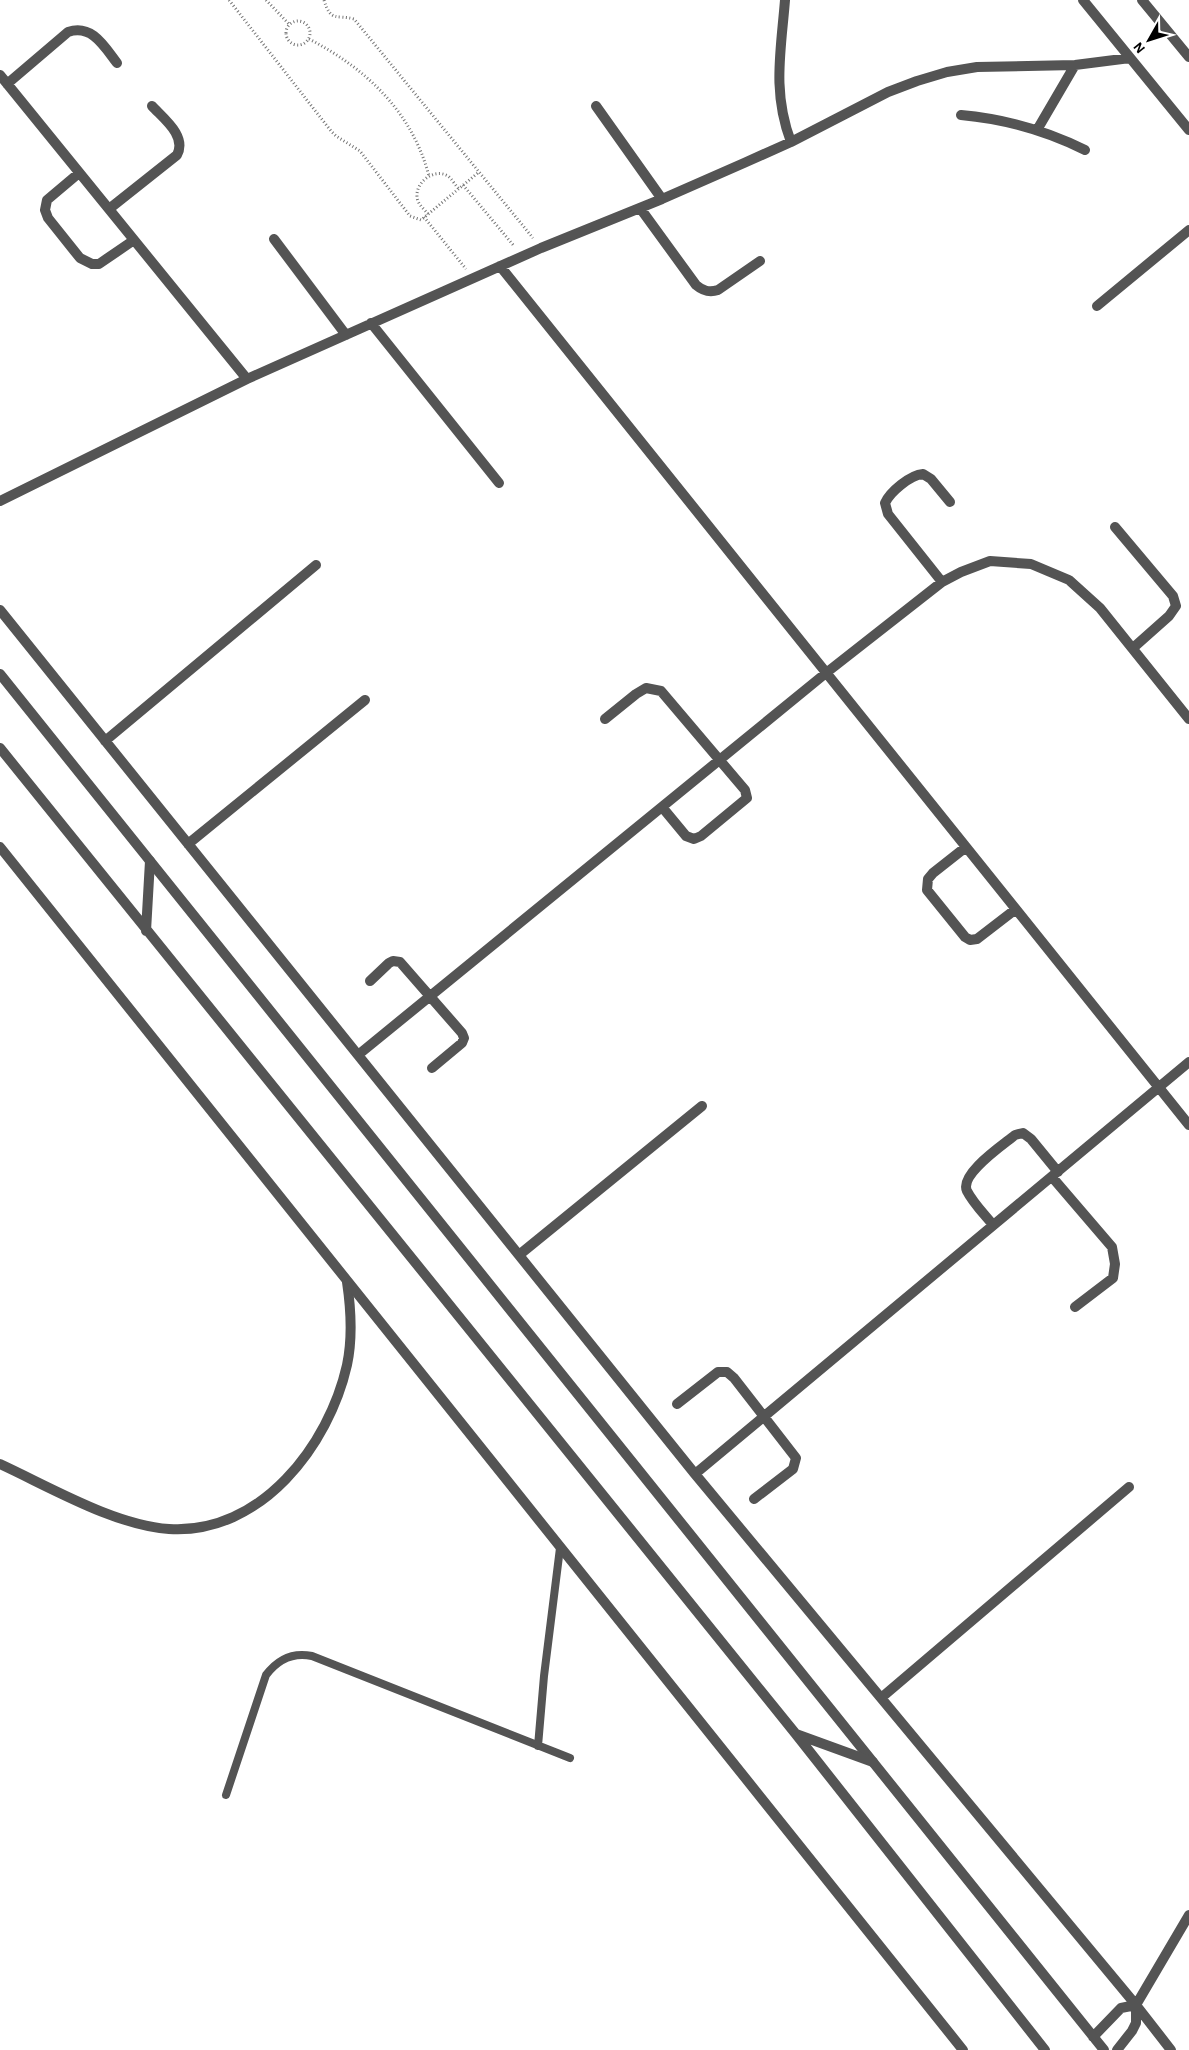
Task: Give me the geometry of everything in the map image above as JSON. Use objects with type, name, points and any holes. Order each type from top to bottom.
[{"type":"street","points":[[785,0],[778,89],[784,125],[791,142]]},
{"type":"street","points":[[1083,0],[1189,130]]},
{"type":"street","points":[[1142,0],[1189,57]]},
{"type":"street","points":[[7,84],[68,32],[75,30],[83,30],[96,37],[117,62]]},
{"type":"street","points":[[0,501],[247,379],[522,256],[662,199],[791,142],[888,92],[917,80],[946,72],[993,66],[1074,65],[1130,58]]},
{"type":"street","points":[[1037,130],[1074,65]]},
{"type":"street","points":[[0,75],[247,379]]},
{"type":"street","points":[[109,209],[177,155],[180,149],[178,136],[152,106]]},
{"type":"street","points":[[596,106],[662,199]]},
{"type":"street","points":[[961,115],[999,120],[1037,130],[1085,150]]},
{"type":"street","points":[[79,173],[47,200],[45,210],[48,218],[80,258],[92,264],[99,264],[134,240]]},
{"type":"street","points":[[640,208],[696,285],[703,290],[708,292],[718,290],[760,261]]},
{"type":"street","points":[[1097,306],[1189,230]]},
{"type":"street","points":[[274,239],[346,335]]},
{"type":"street","points":[[500,266],[1189,1125]]},
{"type":"street","points":[[371,324],[499,483]]},
{"type":"street","points":[[942,582],[888,514],[885,503],[889,495],[913,477],[923,474],[931,479],[950,502]]},
{"type":"street","points":[[1115,527],[1173,596],[1176,606],[1169,616],[1133,648]]},
{"type":"street","points":[[358,1055],[826,672],[942,582],[961,572],[990,561],[1032,564],[1069,580],[1100,608],[1189,719]]},
{"type":"street","points":[[105,741],[316,565]]},
{"type":"street","points":[[0,610],[695,1474],[1136,2005],[1171,2050]]},
{"type":"street","points":[[0,674],[1104,2050]]},
{"type":"street","points":[[605,719],[646,688],[661,691],[745,790],[746,798],[741,805],[701,836],[694,839],[686,836],[662,807]]},
{"type":"street","points":[[188,844],[365,700]]},
{"type":"street","points":[[0,748],[794,1733],[1046,2050]]},
{"type":"street","points":[[0,847],[346,1282],[757,1791],[963,2050]]},
{"type":"street","points":[[966,847],[928,879],[927,890],[965,937],[970,940],[977,939],[1016,909]]},
{"type":"street","points":[[146,931],[150,861]]},
{"type":"street","points":[[370,980],[390,963],[400,962],[462,1033],[464,1038],[462,1042],[432,1068]]},
{"type":"street","points":[[695,1474],[1189,1062]]},
{"type":"street","points":[[519,1256],[702,1106]]},
{"type":"street","points":[[993,1225],[967,1190],[966,1182],[970,1173],[1015,1135],[1023,1133],[1031,1139],[1055,1174],[1112,1247],[1115,1264],[1113,1278],[1076,1307]]},
{"type":"street","points":[[0,1464],[82,1503],[139,1523],[168,1529],[186,1529],[236,1516],[266,1498],[296,1468],[320,1433],[334,1404],[343,1380],[350,1348],[351,1314],[346,1282]]},
{"type":"street","points":[[677,1404],[718,1372],[727,1372],[734,1378],[794,1454],[796,1462],[793,1469],[754,1499]]},
{"type":"street","points":[[881,1698],[1129,1487]]},
{"type":"street","points":[[794,1733],[873,1762]]},
{"type":"street","points":[[1117,2050],[1132,2032],[1136,2023],[1136,2005],[1189,1915]]},
{"type":"street","points":[[1093,2037],[1121,2008],[1136,2005]]},
{"type":"lane","points":[[538,1746],[544,1676],[560,1548]]},
{"type":"lane","points":[[226,1795],[266,1675],[280,1660],[296,1655],[312,1656],[570,1758]]},
{"type":"path","points":[[229,0],[331,131],[360,151],[410,216],[421,220],[479,172]]},
{"type":"path","points":[[266,0],[289,24]]},
{"type":"path","points":[[324,0],[328,12],[335,17],[354,19],[541,248]]},
{"type":"path","points":[[303,21],[310,29],[309,39],[302,44],[293,44],[286,33],[289,24],[303,21]]},
{"type":"path","points":[[309,39],[337,53],[354,65],[382,92],[415,139],[424,157],[429,176]]},
{"type":"path","points":[[428,214],[418,202],[417,196],[420,185],[429,176],[442,175],[448,177],[458,189]]},
{"type":"path","points":[[463,185],[522,256]]},
{"type":"path","points":[[424,217],[474,278]]}]
